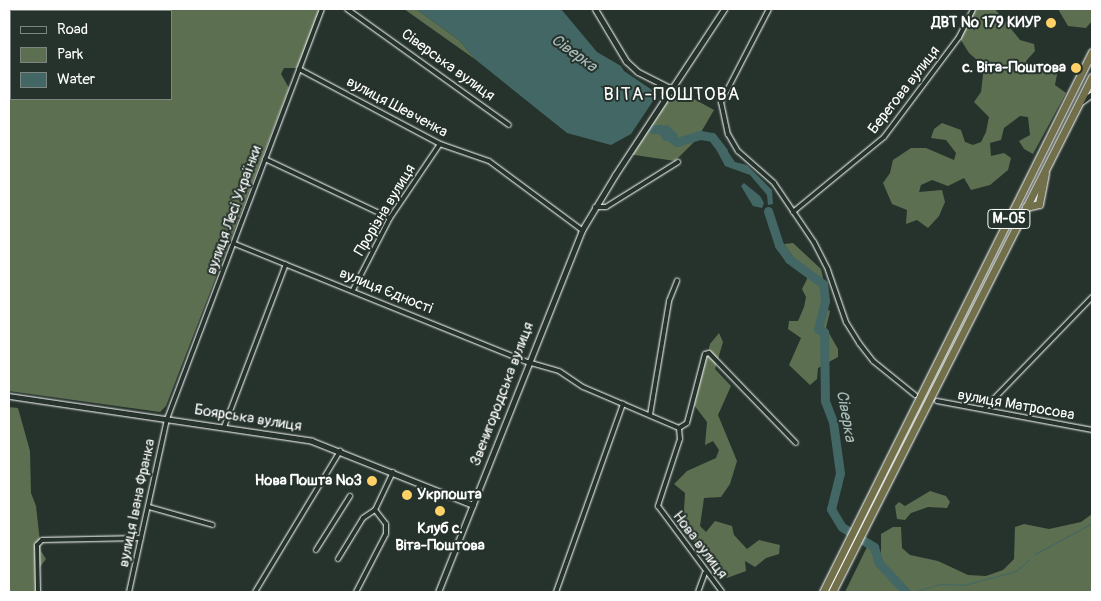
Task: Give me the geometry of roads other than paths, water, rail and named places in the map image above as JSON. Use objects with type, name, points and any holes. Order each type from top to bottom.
[{"type":"highway","name":"М-05","points":[[823,592],[1092,52]]},
{"type":"highway","points":[[1034,167],[1023,196],[1026,207],[1038,204],[1047,165],[1092,77]]},
{"type":"highway","name":"М-05","points":[[832,592],[1026,207]]},
{"type":"street","name":"вулиця Лесі Українки","points":[[167,418],[235,244],[322,9]]},
{"type":"street","name":"Сіверська вулиця","points":[[347,9],[510,125]]},
{"type":"street","points":[[594,9],[626,61],[638,72],[670,88]]},
{"type":"street","name":"Звенигородська вулиця","points":[[438,592],[528,361],[582,230],[595,206],[670,88],[724,9]]},
{"type":"street","points":[[769,9],[721,102],[732,143],[771,179],[818,249],[846,322],[859,343],[873,361],[916,395]]},
{"type":"street","name":"Берегова вулиця","points":[[793,212],[884,137],[959,38],[973,9]]},
{"type":"street","name":"вулиця Шевченка","points":[[299,70],[440,144],[489,161],[582,230]]},
{"type":"street","points":[[1075,108],[1092,94]]},
{"type":"street","name":"Прорізна вулиця","points":[[353,290],[390,218],[440,144]]},
{"type":"street","points":[[265,159],[390,218]]},
{"type":"street","points":[[595,206],[606,207],[678,162]]},
{"type":"street","name":"вулиця Єдності","points":[[235,244],[528,361]]},
{"type":"street","points":[[224,427],[286,264]]},
{"type":"street","points":[[650,415],[668,301],[677,280]]},
{"type":"street","points":[[984,409],[1092,297]]},
{"type":"street","points":[[528,361],[559,372],[583,387],[679,428],[687,422],[705,354],[709,353],[796,443]]},
{"type":"street","name":"Боярська вулиця","points":[[9,396],[167,418],[303,440],[340,450],[473,505]]},
{"type":"street","name":"вулиця Матросова","points":[[937,401],[1092,430]]},
{"type":"street","points":[[556,592],[623,404]]},
{"type":"street","name":"вулиця Івана Франка","points":[[129,592],[167,418]]},
{"type":"street","name":"Нова вулиця","points":[[679,428],[680,439],[658,506],[705,573],[722,592]]},
{"type":"street","points":[[255,592],[340,450]]},
{"type":"street","points":[[338,559],[363,518],[376,510],[393,472]]},
{"type":"street","points":[[316,550],[350,496]]},
{"type":"street","points":[[149,507],[214,525]]},
{"type":"street","points":[[356,592],[386,534],[386,524],[376,510]]},
{"type":"street","points":[[38,592],[37,545],[42,540],[141,538]]},
{"type":"street","points":[[698,592],[705,573]]},
{"type":"water","points":[[416,9],[561,9],[597,52],[621,66],[624,71],[655,92],[655,98],[631,134],[611,145],[567,133],[476,60],[459,40]]},
{"type":"water","points":[[668,125],[678,135],[677,142],[664,141],[659,133],[660,126]]},
{"type":"water","points":[[720,140],[735,162],[747,165],[772,190],[773,204],[768,205],[767,195],[750,175],[725,166],[716,149]]},
{"type":"water","points":[[744,183],[760,196],[764,203],[762,208],[753,206],[741,186]]},
{"type":"waterway","name":"Сіверка","points":[[653,129],[659,129],[677,142],[700,135],[712,137],[723,151]]},
{"type":"waterway","name":"Сіверка","points":[[768,211],[779,245],[789,259],[823,284],[825,301],[818,329],[824,332],[825,401],[833,422],[840,473],[831,509],[842,527],[874,547],[879,563],[906,592]]},
{"type":"waterway","points":[[1035,554],[1092,523]]},
{"type":"waterway","points":[[913,592],[939,584],[964,585],[1016,571],[1030,559]]},
{"type":"place","name":"ДВТ № 179 КИУР","points":[[1051,23]]},
{"type":"place","name":"с. Віта-Поштова","points":[[1076,68]]},
{"type":"place","name":"Нова Пошта №3","points":[[372,481]]},
{"type":"place","name":"Укрпошта","points":[[407,495]]},
{"type":"place","name":"Клуб с. Віта-Поштова","points":[[440,511]]},
{"type":"district","name":"ВІТА-ПОШТОВА","points":[[672,95]]}]
